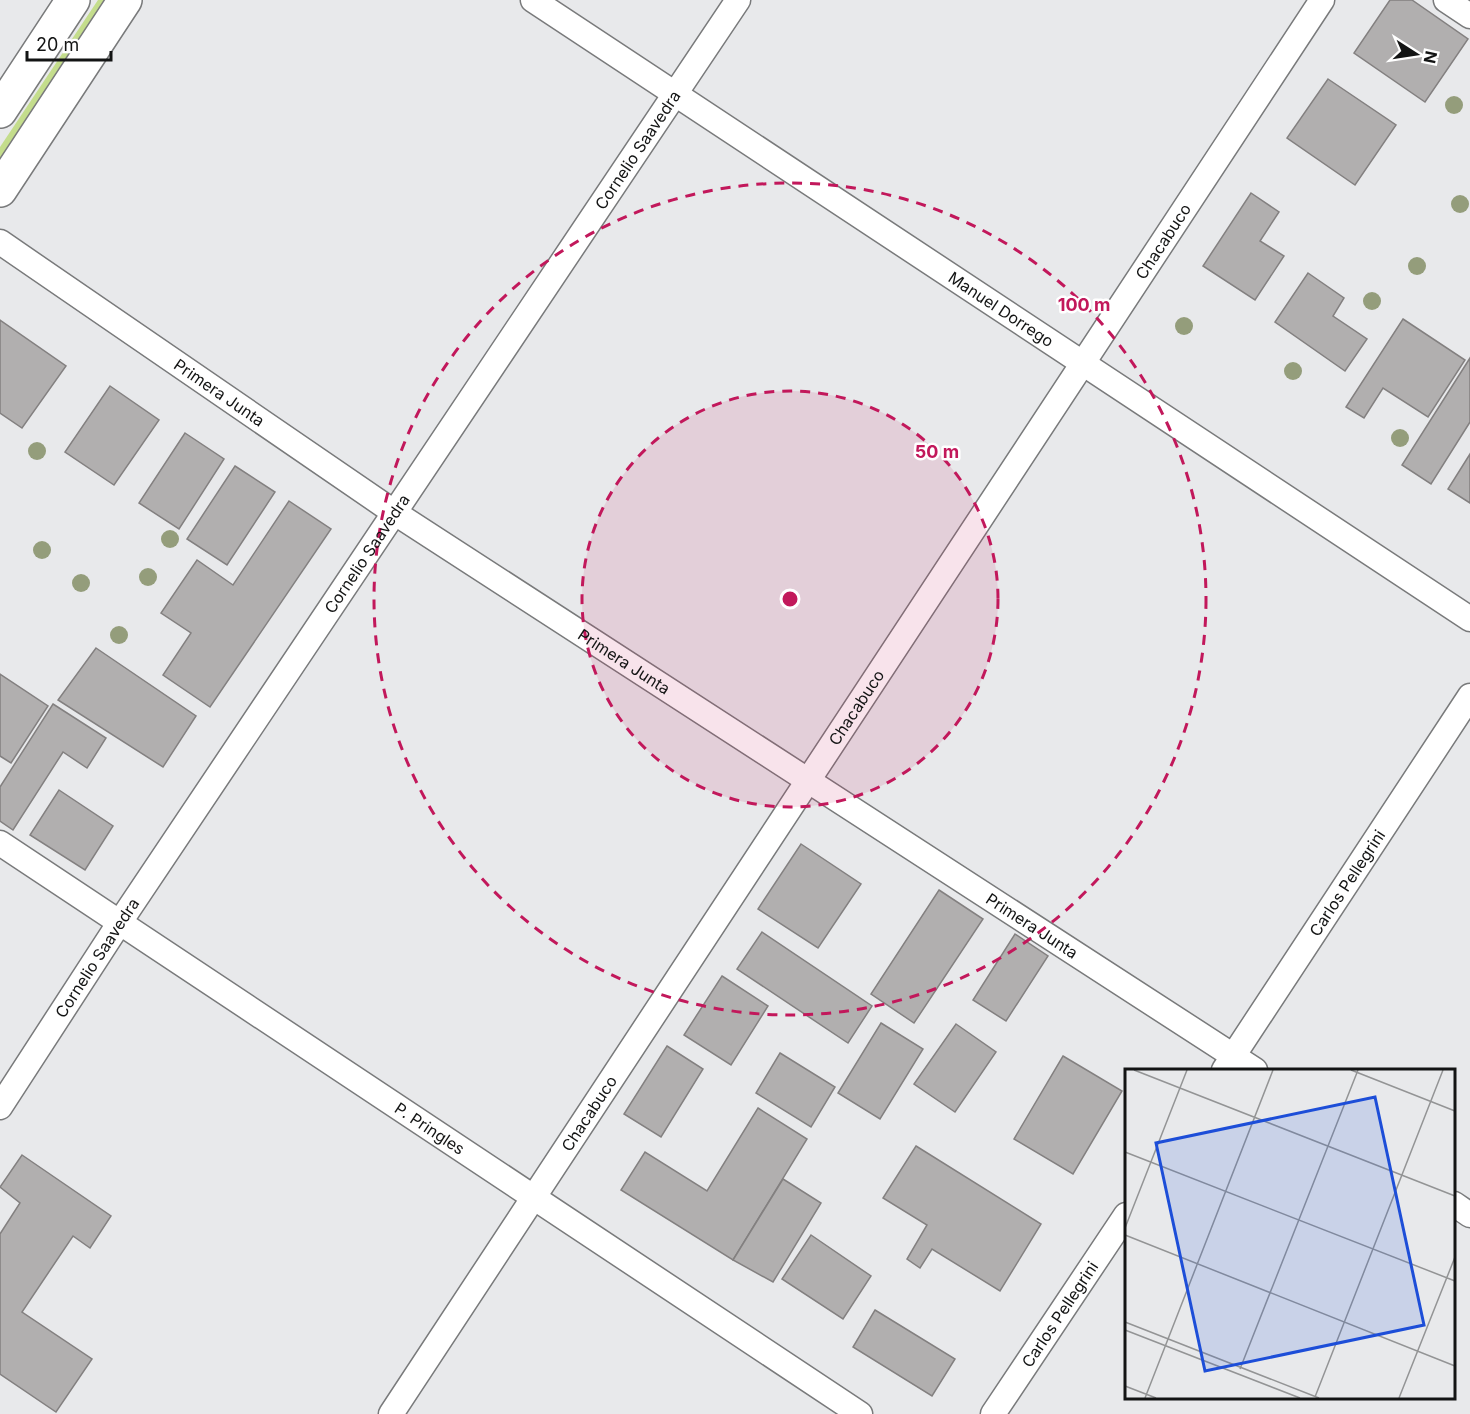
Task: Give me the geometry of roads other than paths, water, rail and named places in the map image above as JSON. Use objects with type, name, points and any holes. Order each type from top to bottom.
[{"type":"main road","points":[[0,111],[73,0]]},
{"type":"main road","points":[[0,190],[125,0]]},
{"type":"street","name":"Manuel Dorrego","points":[[533,0],[1470,619]]},
{"type":"street","name":"Cornelio Saavedra","points":[[0,1107],[120,922],[738,0]]},
{"type":"street","name":"Chacabuco","points":[[391,1414],[1322,0]]},
{"type":"street","points":[[1446,0],[1470,16]]},
{"type":"street","name":"Primera Junta","points":[[0,242],[395,513],[808,783],[1228,1063],[1248,1069]]},
{"type":"street","name":"Carlos Pellegrini","points":[[1228,1063],[1470,696]]},
{"type":"street","name":"P. Pringles","points":[[0,843],[860,1414]]},
{"type":"street","points":[[1455,1205],[1470,1215]]},
{"type":"street","name":"Carlos Pellegrini","points":[[993,1414],[1125,1216]]}]
